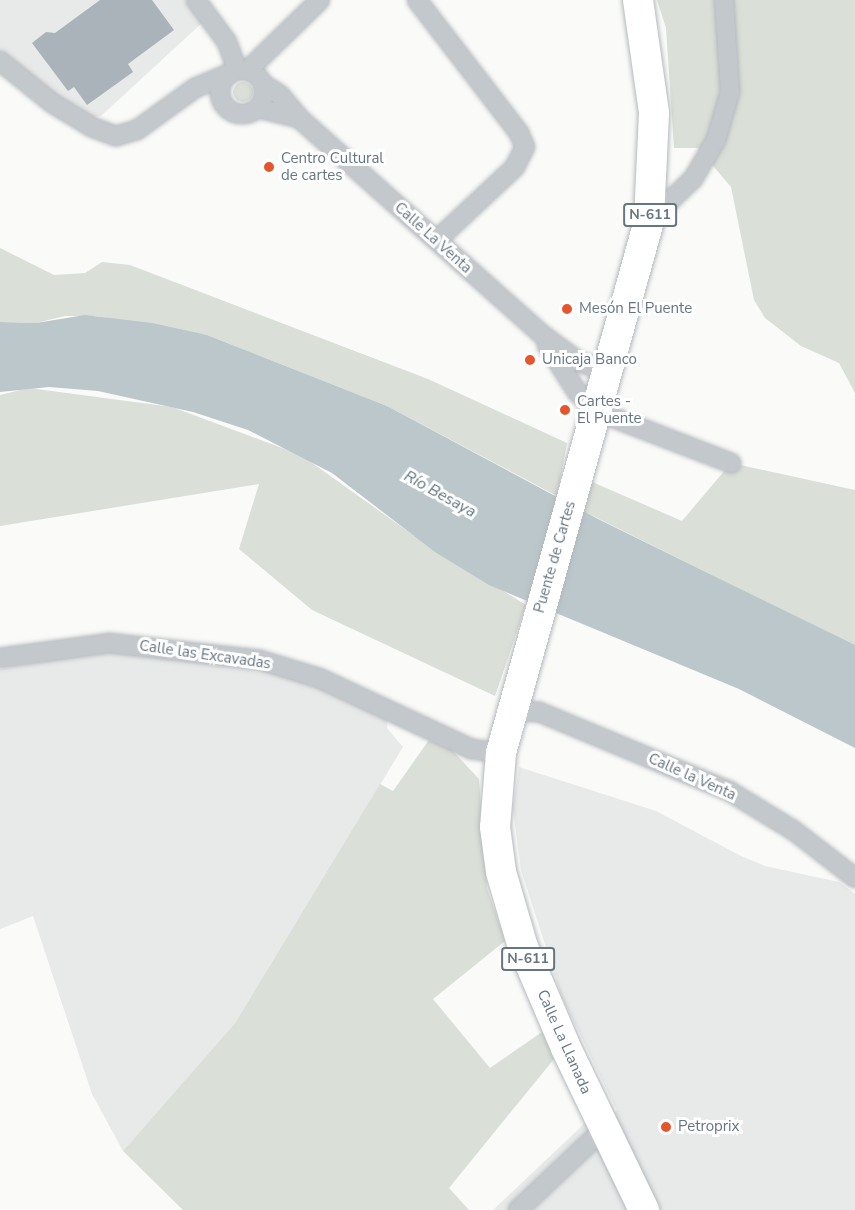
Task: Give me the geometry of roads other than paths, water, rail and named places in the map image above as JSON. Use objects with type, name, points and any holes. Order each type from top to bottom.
[{"type":"highway","name":"N-611","points":[[596,414],[649,221],[654,113],[638,0]]},
{"type":"highway","name":"Puente de Cartes","points":[[515,701],[596,414]]},
{"type":"highway","name":"Calle La Llanada","points":[[515,701],[501,753],[495,826],[507,897],[547,1006],[644,1210]]},
{"type":"street","points":[[195,88],[220,93],[232,111],[244,114],[258,108],[263,99],[263,84],[238,71],[227,42],[196,0]]},
{"type":"street","points":[[220,93],[238,71],[276,42],[320,0]]},
{"type":"street","points":[[417,0],[505,114],[525,147],[515,167],[436,240]]},
{"type":"street","points":[[649,221],[693,179],[716,140],[730,92],[724,0]]},
{"type":"street","points":[[0,61],[52,103],[92,127],[116,136],[137,130],[195,88],[238,71]]},
{"type":"street","name":"Calle La Venta","points":[[263,84],[287,100],[299,118],[540,333],[579,362],[609,372]]},
{"type":"street","name":"Calle La Venta","points":[[258,108],[299,118]]},
{"type":"street","name":"Calle La Venta","points":[[540,333],[577,392],[596,414],[731,463]]},
{"type":"street","name":"Calle las Excavadas","points":[[0,658],[109,643],[260,660],[319,678],[471,749],[501,753]]},
{"type":"street","name":"Calle la Venta","points":[[515,701],[729,792],[793,830],[855,878]]},
{"type":"street","points":[[518,1210],[605,1128]]},
{"type":"water","name":"Río Besaya","points":[[85,315],[152,323],[207,335],[387,406],[600,520],[855,645],[855,748],[739,689],[489,585],[435,552],[332,473],[248,430],[193,412],[98,391],[49,387],[0,392],[0,322],[36,323]]},
{"type":"place","name":"Centro Cultural de cartes","points":[[269,167]]},
{"type":"place","name":"Mesón El Puente","points":[[567,309]]},
{"type":"place","name":"Unicaja Banco","points":[[530,360]]},
{"type":"place","name":"Cartes - El Puente","points":[[565,410]]},
{"type":"place","name":"Petroprix","points":[[666,1127]]}]
